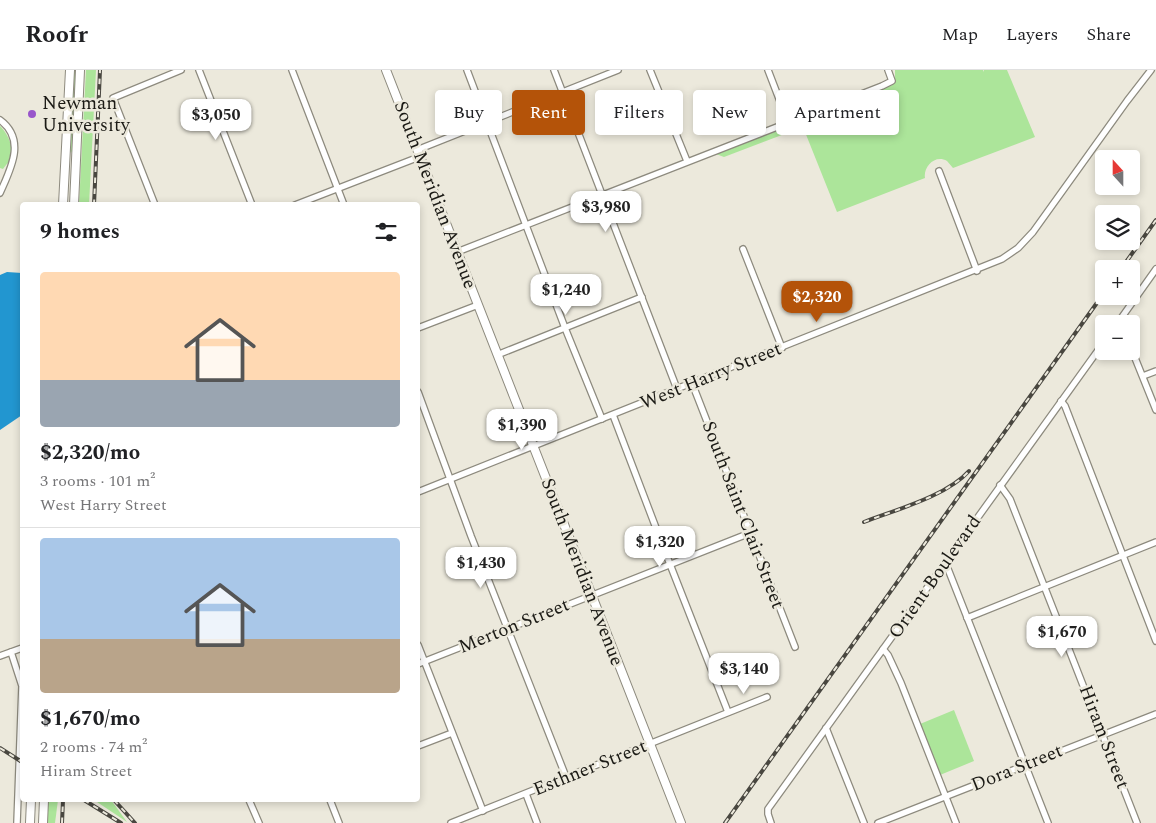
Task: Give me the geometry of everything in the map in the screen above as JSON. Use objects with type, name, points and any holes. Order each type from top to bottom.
[{"type":"main road","points":[[62,202],[70,70]]},
{"type":"main road","points":[[74,202],[80,70]]},
{"type":"main road","name":"South Meridian Avenue","points":[[386,70],[532,447],[681,823]]},
{"type":"main road","points":[[30,823],[31,802]]},
{"type":"main road","points":[[43,823],[44,802]]},
{"type":"street","points":[[154,202],[113,98],[181,70]]},
{"type":"street","points":[[199,70],[251,202]]},
{"type":"street","points":[[292,70],[343,202]]},
{"type":"street","points":[[467,70],[475,90]]},
{"type":"street","points":[[554,70],[561,90]]},
{"type":"street","points":[[567,90],[618,70]]},
{"type":"street","points":[[650,70],[687,161]]},
{"type":"street","points":[[768,70],[776,91]]},
{"type":"street","points":[[871,90],[892,82],[888,70]]},
{"type":"street","name":"West Harry Street","points":[[420,491],[1002,260],[1018,248],[1034,232],[1151,70]]},
{"type":"street","points":[[0,120],[12,135],[16,152],[0,193]]},
{"type":"street","points":[[457,252],[776,127]]},
{"type":"street","points":[[303,202],[458,135]]},
{"type":"street","points":[[492,135],[565,328],[602,419]]},
{"type":"street","points":[[579,135],[678,389]]},
{"type":"street","points":[[939,171],[977,271]]},
{"type":"street","points":[[743,248],[782,348]]},
{"type":"street","points":[[1124,315],[1156,269]]},
{"type":"street","points":[[497,355],[642,297]]},
{"type":"street","points":[[420,327],[478,305]]},
{"type":"street","name":"Orient Boulevard","points":[[771,823],[768,808],[1095,354]]},
{"type":"street","points":[[1136,360],[1156,410]]},
{"type":"street","points":[[1143,376],[1156,371]]},
{"type":"street","name":"South Saint Clair Street","points":[[692,383],[795,647]]},
{"type":"street","points":[[420,397],[566,777]]},
{"type":"street","points":[[1061,401],[1065,406],[1156,640]]},
{"type":"street","points":[[613,415],[728,712]]},
{"type":"street","name":"Hiram Street","points":[[1000,485],[1010,499],[1137,823]]},
{"type":"street","name":"Merton Street","points":[[421,663],[750,533]]},
{"type":"street","points":[[967,618],[1156,542]]},
{"type":"street","points":[[944,565],[948,569],[1048,823]]},
{"type":"street","points":[[0,656],[20,649]]},
{"type":"street","points":[[883,649],[888,654],[901,683],[956,823]]},
{"type":"street","points":[[11,652],[20,677]]},
{"type":"street","points":[[421,663],[452,733],[483,811]]},
{"type":"street","name":"Esthner Street","points":[[451,823],[767,697]]},
{"type":"street","name":"Dora Street","points":[[878,823],[1156,714]]},
{"type":"street","points":[[826,728],[864,823]]},
{"type":"street","points":[[420,745],[452,733]]},
{"type":"street","points":[[17,823],[20,741]]},
{"type":"street","points":[[526,794],[537,823]]},
{"type":"street","points":[[250,802],[259,823]]},
{"type":"street","points":[[331,802],[339,823]]},
{"type":"green space","points":[[73,70],[77,70],[73,149],[71,153],[69,149]]},
{"type":"green space","points":[[86,70],[96,70],[89,202],[79,202]]},
{"type":"green space","points":[[895,70],[983,70],[984,72],[984,70],[1007,70],[1035,137],[953,168],[943,159],[934,160],[926,170],[925,178],[837,212],[806,135],[899,135],[899,90],[879,90],[892,85],[895,79]]},
{"type":"green space","points":[[0,126],[8,137],[12,151],[10,160],[3,169],[0,168]]},
{"type":"green space","points":[[776,130],[776,135],[782,135],[724,157],[716,154],[766,135]]},
{"type":"green space","points":[[954,710],[974,761],[940,775],[920,724]]},
{"type":"green space","points":[[47,802],[58,802],[55,823],[46,823]]},
{"type":"green space","points":[[97,802],[112,802],[127,822]]},
{"type":"water","points":[[7,272],[20,273],[20,416],[0,430],[0,275]]},
{"type":"railway","points":[[94,202],[100,70]]},
{"type":"railway","points":[[1127,260],[1156,220]]},
{"type":"railway","points":[[725,823],[1095,305]]},
{"type":"railway","points":[[864,522],[934,495],[948,488],[969,471]]},
{"type":"railway","points":[[0,748],[20,761]]},
{"type":"railway","points":[[62,823],[63,802]]},
{"type":"railway","points":[[87,802],[121,823]]},
{"type":"railway","points":[[116,802],[135,823]]},
{"type":"place","name":"Newman University","points":[[32,114]]}]
